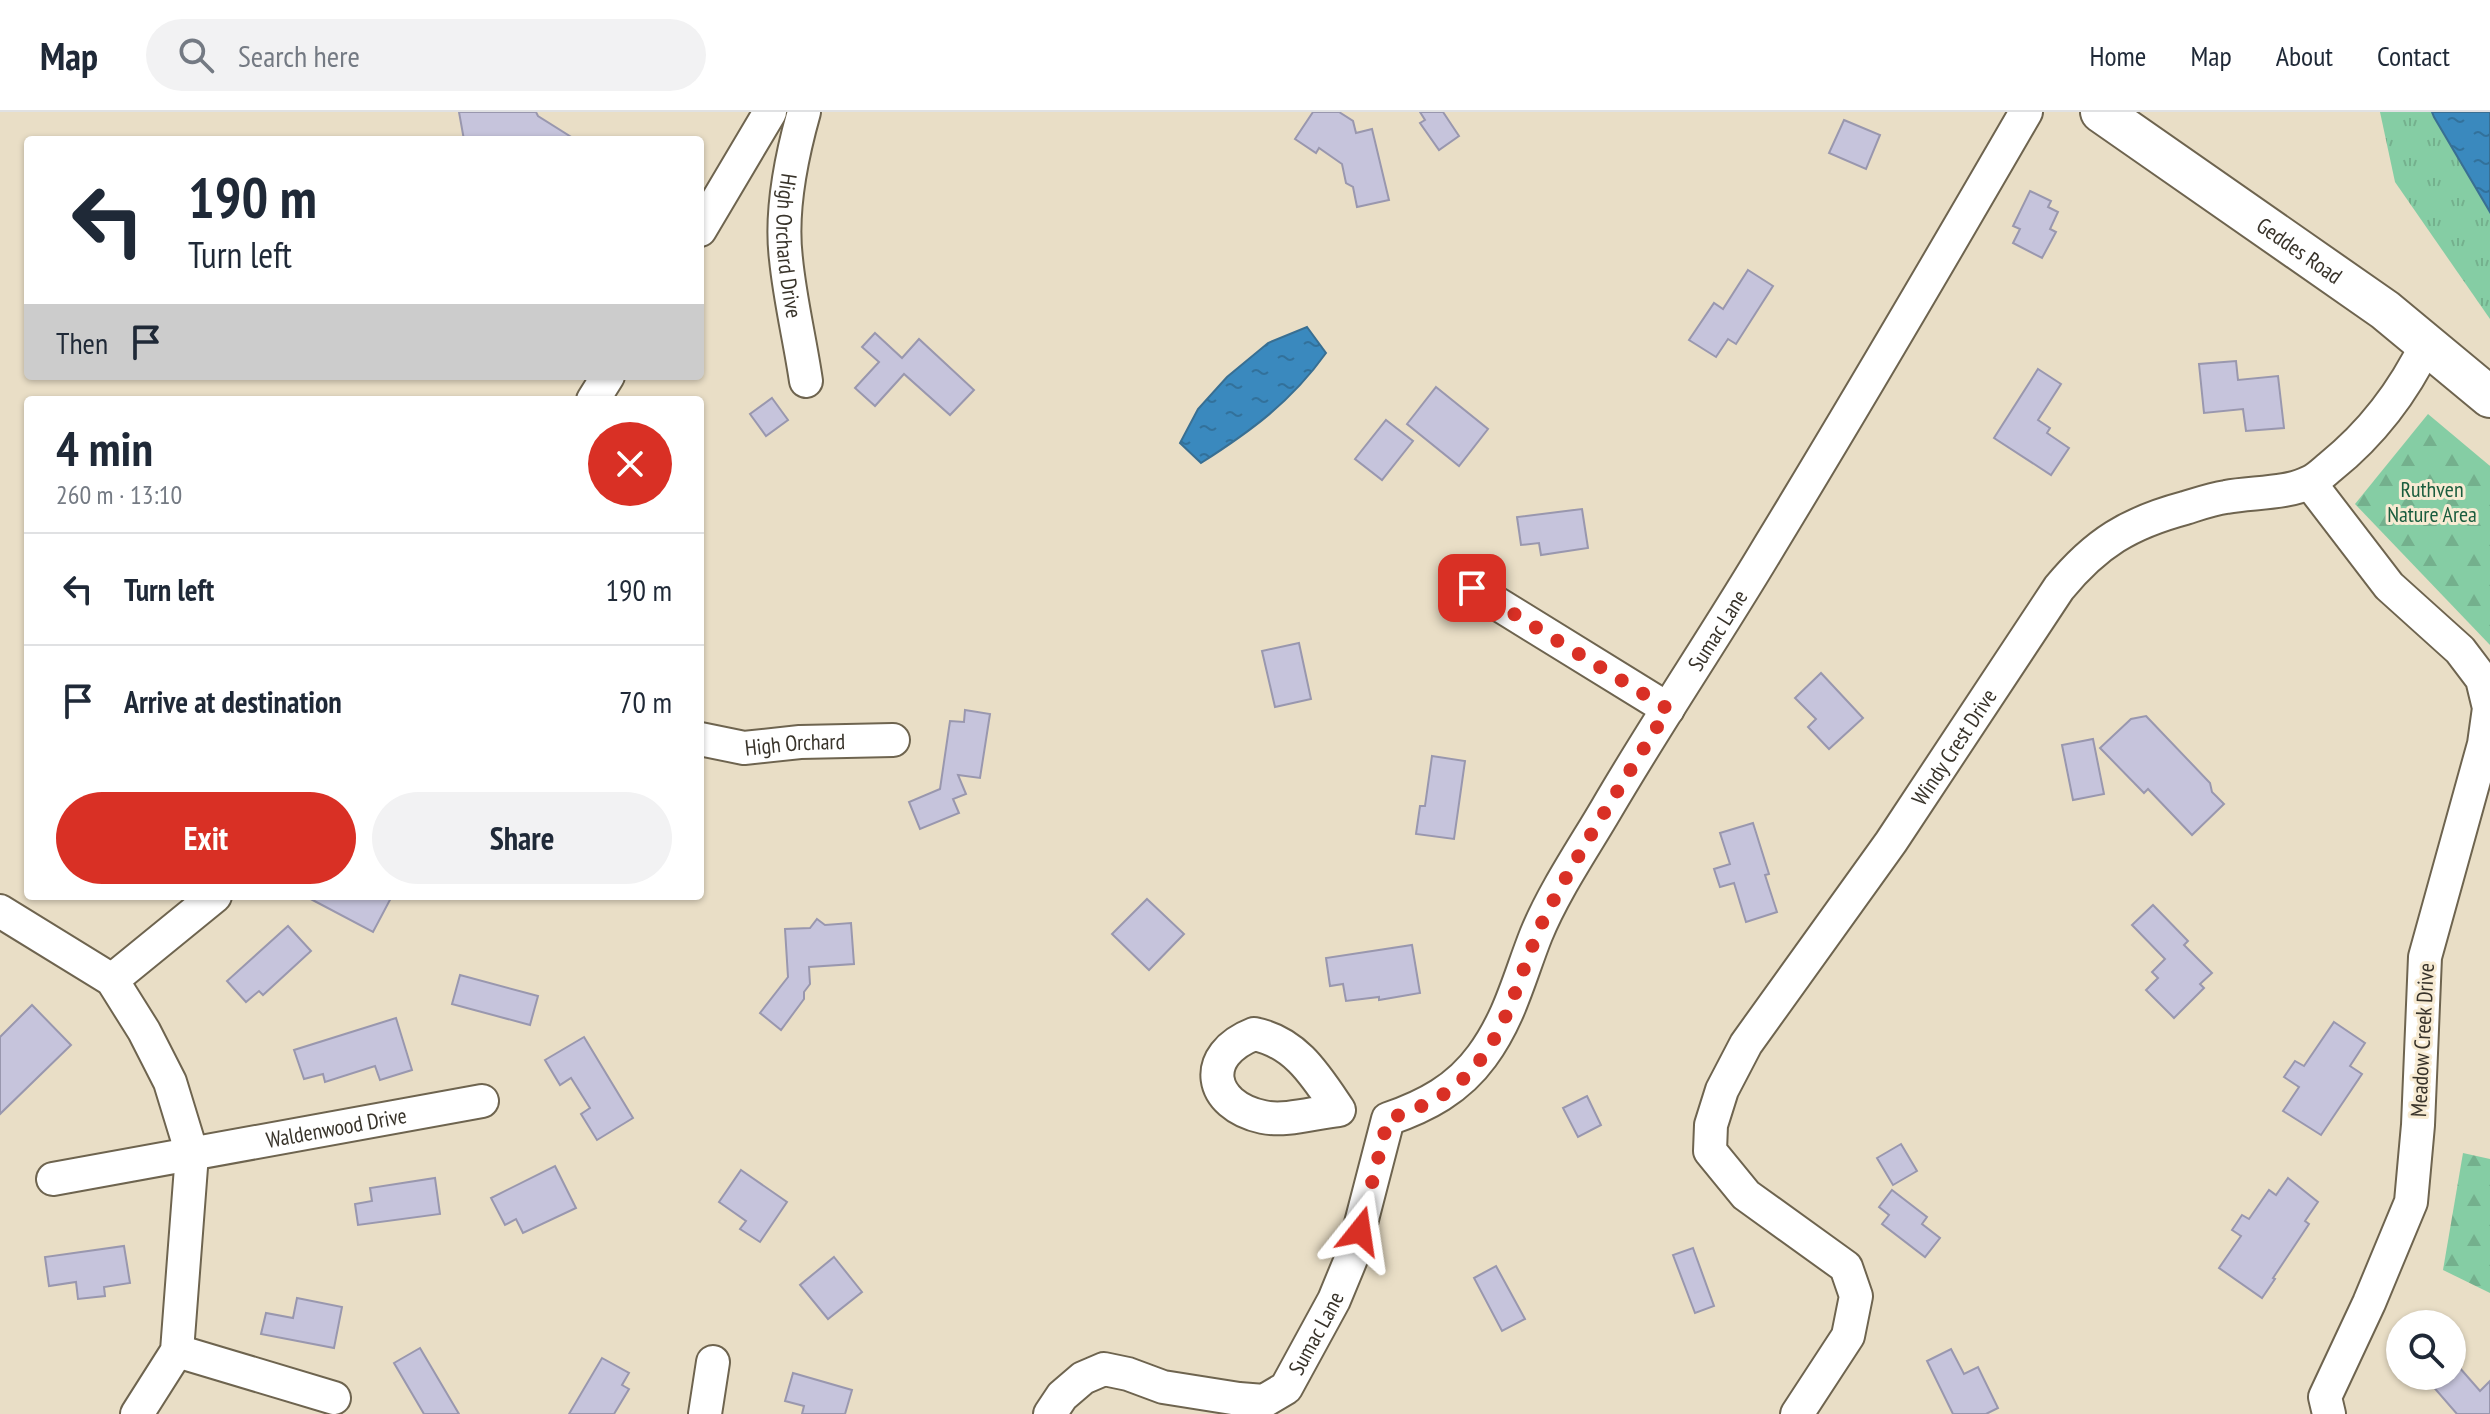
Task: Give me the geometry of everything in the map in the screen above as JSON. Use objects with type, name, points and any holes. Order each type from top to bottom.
[{"type":"main road","name":"Geddes Road","points":[[2101,112],[2361,293],[2427,343],[2490,397]]},
{"type":"street","points":[[704,223],[770,112]]},
{"type":"street","name":"High Orchard Drive","points":[[804,112],[786,202],[785,256],[806,381]]},
{"type":"street","name":"Sumac Lane","points":[[1050,1414],[1062,1396],[1083,1378],[1104,1369],[1163,1387],[1239,1399],[1264,1401],[1286,1388],[1334,1300],[1353,1254],[1388,1119],[1420,1108],[1446,1093],[1467,1075],[1484,1053],[1516,994],[1536,935],[1608,806],[1777,534],[2026,112]]},
{"type":"street","name":"Windy Crest Drive","points":[[1797,1414],[1848,1336],[1856,1296],[1846,1267],[1746,1195],[1710,1151],[1711,1125],[1722,1090],[1746,1044],[1891,842],[2059,588],[2080,562],[2112,536],[2152,516],[2225,497],[2267,493],[2310,483],[2345,455],[2379,419],[2412,374],[2427,343]]},
{"type":"street","name":"Meadow Creek Drive","points":[[2310,483],[2389,586],[2460,650],[2482,679],[2489,708],[2484,744],[2425,957],[2418,1125],[2411,1202],[2325,1397],[2329,1414]]},
{"type":"street","points":[[1472,588],[1668,709]]},
{"type":"street","name":"High Orchard","points":[[704,740],[744,748],[800,742],[893,740]]},
{"type":"street","points":[[112,980],[210,900]]},
{"type":"street","points":[[0,911],[112,980],[144,1031],[170,1082],[192,1154],[177,1351],[137,1414]]},
{"type":"street","name":"Waldenwood Drive","points":[[53,1179],[482,1101]]},
{"type":"street","points":[[1339,1110],[1388,1119]]},
{"type":"street","points":[[177,1351],[334,1398]]},
{"type":"street","points":[[705,1414],[713,1362]]},
{"type":"green space","points":[[2380,112],[2490,112],[2490,319],[2395,182]]},
{"type":"green space","name":"Ruthven Nature Area","points":[[2428,414],[2490,466],[2490,645],[2355,504]]},
{"type":"green space","points":[[2463,1153],[2490,1159],[2490,1293],[2443,1270]]},
{"type":"water","points":[[2432,112],[2490,112],[2490,212],[2434,117]]},
{"type":"water","points":[[1307,327],[1326,353],[1313,370],[1269,414],[1201,463],[1180,443],[1198,409],[1227,377],[1268,343]]},
{"type":"building","points":[[459,112],[536,112],[570,136],[463,136]]},
{"type":"building","points":[[1313,112],[1339,112],[1353,121],[1356,133],[1372,129],[1389,200],[1357,207],[1353,187],[1346,183],[1342,164],[1319,148],[1316,153],[1295,139]]},
{"type":"building","points":[[1420,112],[1443,112],[1459,136],[1439,150],[1420,123],[1425,120]]},
{"type":"building","points":[[1844,120],[1880,135],[1866,169],[1829,153]]},
{"type":"building","points":[[2030,191],[2051,201],[2048,207],[2058,212],[2050,229],[2056,232],[2042,258],[2013,243],[2020,229],[2013,226]]},
{"type":"building","points":[[1748,270],[1773,286],[1736,344],[1728,339],[1716,357],[1689,340],[1714,303],[1723,309]]},
{"type":"building","points":[[875,333],[902,358],[919,339],[974,390],[950,415],[904,374],[875,406],[855,388],[879,362],[862,347]]},
{"type":"building","points":[[2236,361],[2238,380],[2278,376],[2284,428],[2246,431],[2243,409],[2204,413],[2199,364]]},
{"type":"building","points":[[2038,369],[2061,384],[2038,420],[2050,428],[2047,433],[2069,448],[2051,475],[1994,438]]},
{"type":"building","points":[[1436,387],[1488,429],[1459,466],[1407,424]]},
{"type":"building","points":[[772,398],[788,420],[766,436],[750,414]]},
{"type":"building","points":[[1386,420],[1413,441],[1382,480],[1355,459]]},
{"type":"building","points":[[1582,509],[1588,548],[1541,555],[1539,543],[1521,545],[1517,517]]},
{"type":"building","points":[[1299,643],[1311,699],[1275,707],[1262,651]]},
{"type":"building","points":[[1821,673],[1863,718],[1829,749],[1808,727],[1816,719],[1795,698]]},
{"type":"building","points":[[965,710],[990,714],[980,778],[958,775],[966,794],[953,799],[959,813],[920,829],[909,802],[940,789],[950,721],[964,722]]},
{"type":"building","points":[[2146,716],[2210,783],[2212,792],[2224,804],[2192,835],[2148,789],[2144,793],[2100,748],[2131,719]]},
{"type":"building","points":[[2093,739],[2104,794],[2073,800],[2062,745]]},
{"type":"building","points":[[1432,756],[1465,761],[1454,839],[1416,834],[1420,806],[1425,806]]},
{"type":"building","points":[[1753,823],[1777,912],[1746,922],[1734,883],[1720,887],[1714,869],[1730,864],[1720,833]]},
{"type":"building","points":[[1147,899],[1184,934],[1149,970],[1112,934]]},
{"type":"building","points":[[313,900],[390,900],[373,932]]},
{"type":"building","points":[[2153,905],[2188,941],[2184,945],[2212,973],[2200,984],[2204,988],[2174,1018],[2146,990],[2158,978],[2152,972],[2165,959],[2132,925]]},
{"type":"building","points":[[817,919],[825,925],[851,923],[854,964],[809,967],[810,984],[804,992],[804,999],[781,1030],[760,1013],[788,977],[785,929],[810,928]]},
{"type":"building","points":[[288,926],[311,951],[263,995],[259,991],[246,1002],[227,981]]},
{"type":"building","points":[[1412,945],[1420,993],[1379,1000],[1379,997],[1346,1001],[1343,984],[1330,986],[1326,958]]},
{"type":"building","points":[[460,975],[538,996],[530,1025],[452,1004]]},
{"type":"building","points":[[32,1005],[71,1045],[0,1114],[0,1037]]},
{"type":"building","points":[[396,1018],[412,1070],[380,1080],[375,1066],[325,1082],[323,1074],[304,1079],[294,1050]]},
{"type":"building","points":[[2334,1022],[2365,1043],[2350,1066],[2362,1074],[2321,1135],[2283,1111],[2299,1087],[2284,1077],[2295,1061],[2304,1066]]},
{"type":"building","points":[[584,1037],[633,1118],[597,1140],[581,1114],[590,1108],[571,1078],[560,1085],[545,1060]]},
{"type":"building","points":[[1587,1096],[1601,1125],[1578,1137],[1563,1108]]},
{"type":"building","points":[[1901,1144],[1917,1171],[1893,1185],[1877,1158]]},
{"type":"building","points":[[555,1166],[576,1208],[523,1233],[516,1219],[505,1225],[491,1198]]},
{"type":"building","points":[[741,1170],[787,1202],[760,1242],[740,1229],[746,1221],[719,1202]]},
{"type":"building","points":[[435,1178],[440,1214],[358,1225],[355,1204],[372,1201],[370,1188]]},
{"type":"building","points":[[2288,1178],[2318,1202],[2305,1221],[2309,1224],[2262,1298],[2219,1268],[2241,1236],[2232,1230],[2242,1215],[2249,1219],[2269,1190],[2276,1195]]},
{"type":"building","points":[[1892,1190],[1927,1217],[1922,1224],[1940,1238],[1925,1257],[1882,1224],[1889,1215],[1879,1207]]},
{"type":"building","points":[[124,1246],[130,1283],[104,1287],[105,1296],[78,1299],[76,1282],[49,1286],[45,1257]]},
{"type":"building","points":[[1693,1248],[1714,1306],[1695,1313],[1673,1255]]},
{"type":"building","points":[[834,1257],[862,1292],[828,1319],[800,1285]]},
{"type":"building","points":[[1496,1266],[1525,1319],[1502,1331],[1474,1278]]},
{"type":"building","points":[[297,1298],[342,1307],[334,1348],[261,1334],[266,1313],[293,1318]]},
{"type":"building","points":[[420,1348],[459,1414],[424,1414],[394,1363]]},
{"type":"building","points":[[1951,1349],[1964,1374],[1978,1367],[1998,1408],[1986,1414],[1953,1414],[1927,1361]]},
{"type":"building","points":[[602,1358],[629,1373],[622,1385],[629,1389],[614,1414],[569,1414]]},
{"type":"building","points":[[793,1373],[852,1390],[845,1414],[802,1414],[804,1406],[785,1401]]},
{"type":"building","points":[[2466,1375],[2480,1391],[2490,1381],[2490,1414],[2457,1414],[2436,1390],[2466,1390]]},
{"type":"route","points":[[1360,1231],[1388,1119],[1420,1108],[1446,1093],[1467,1075],[1484,1053],[1516,994],[1536,935],[1550,908],[1668,709],[1472,588]]}]
